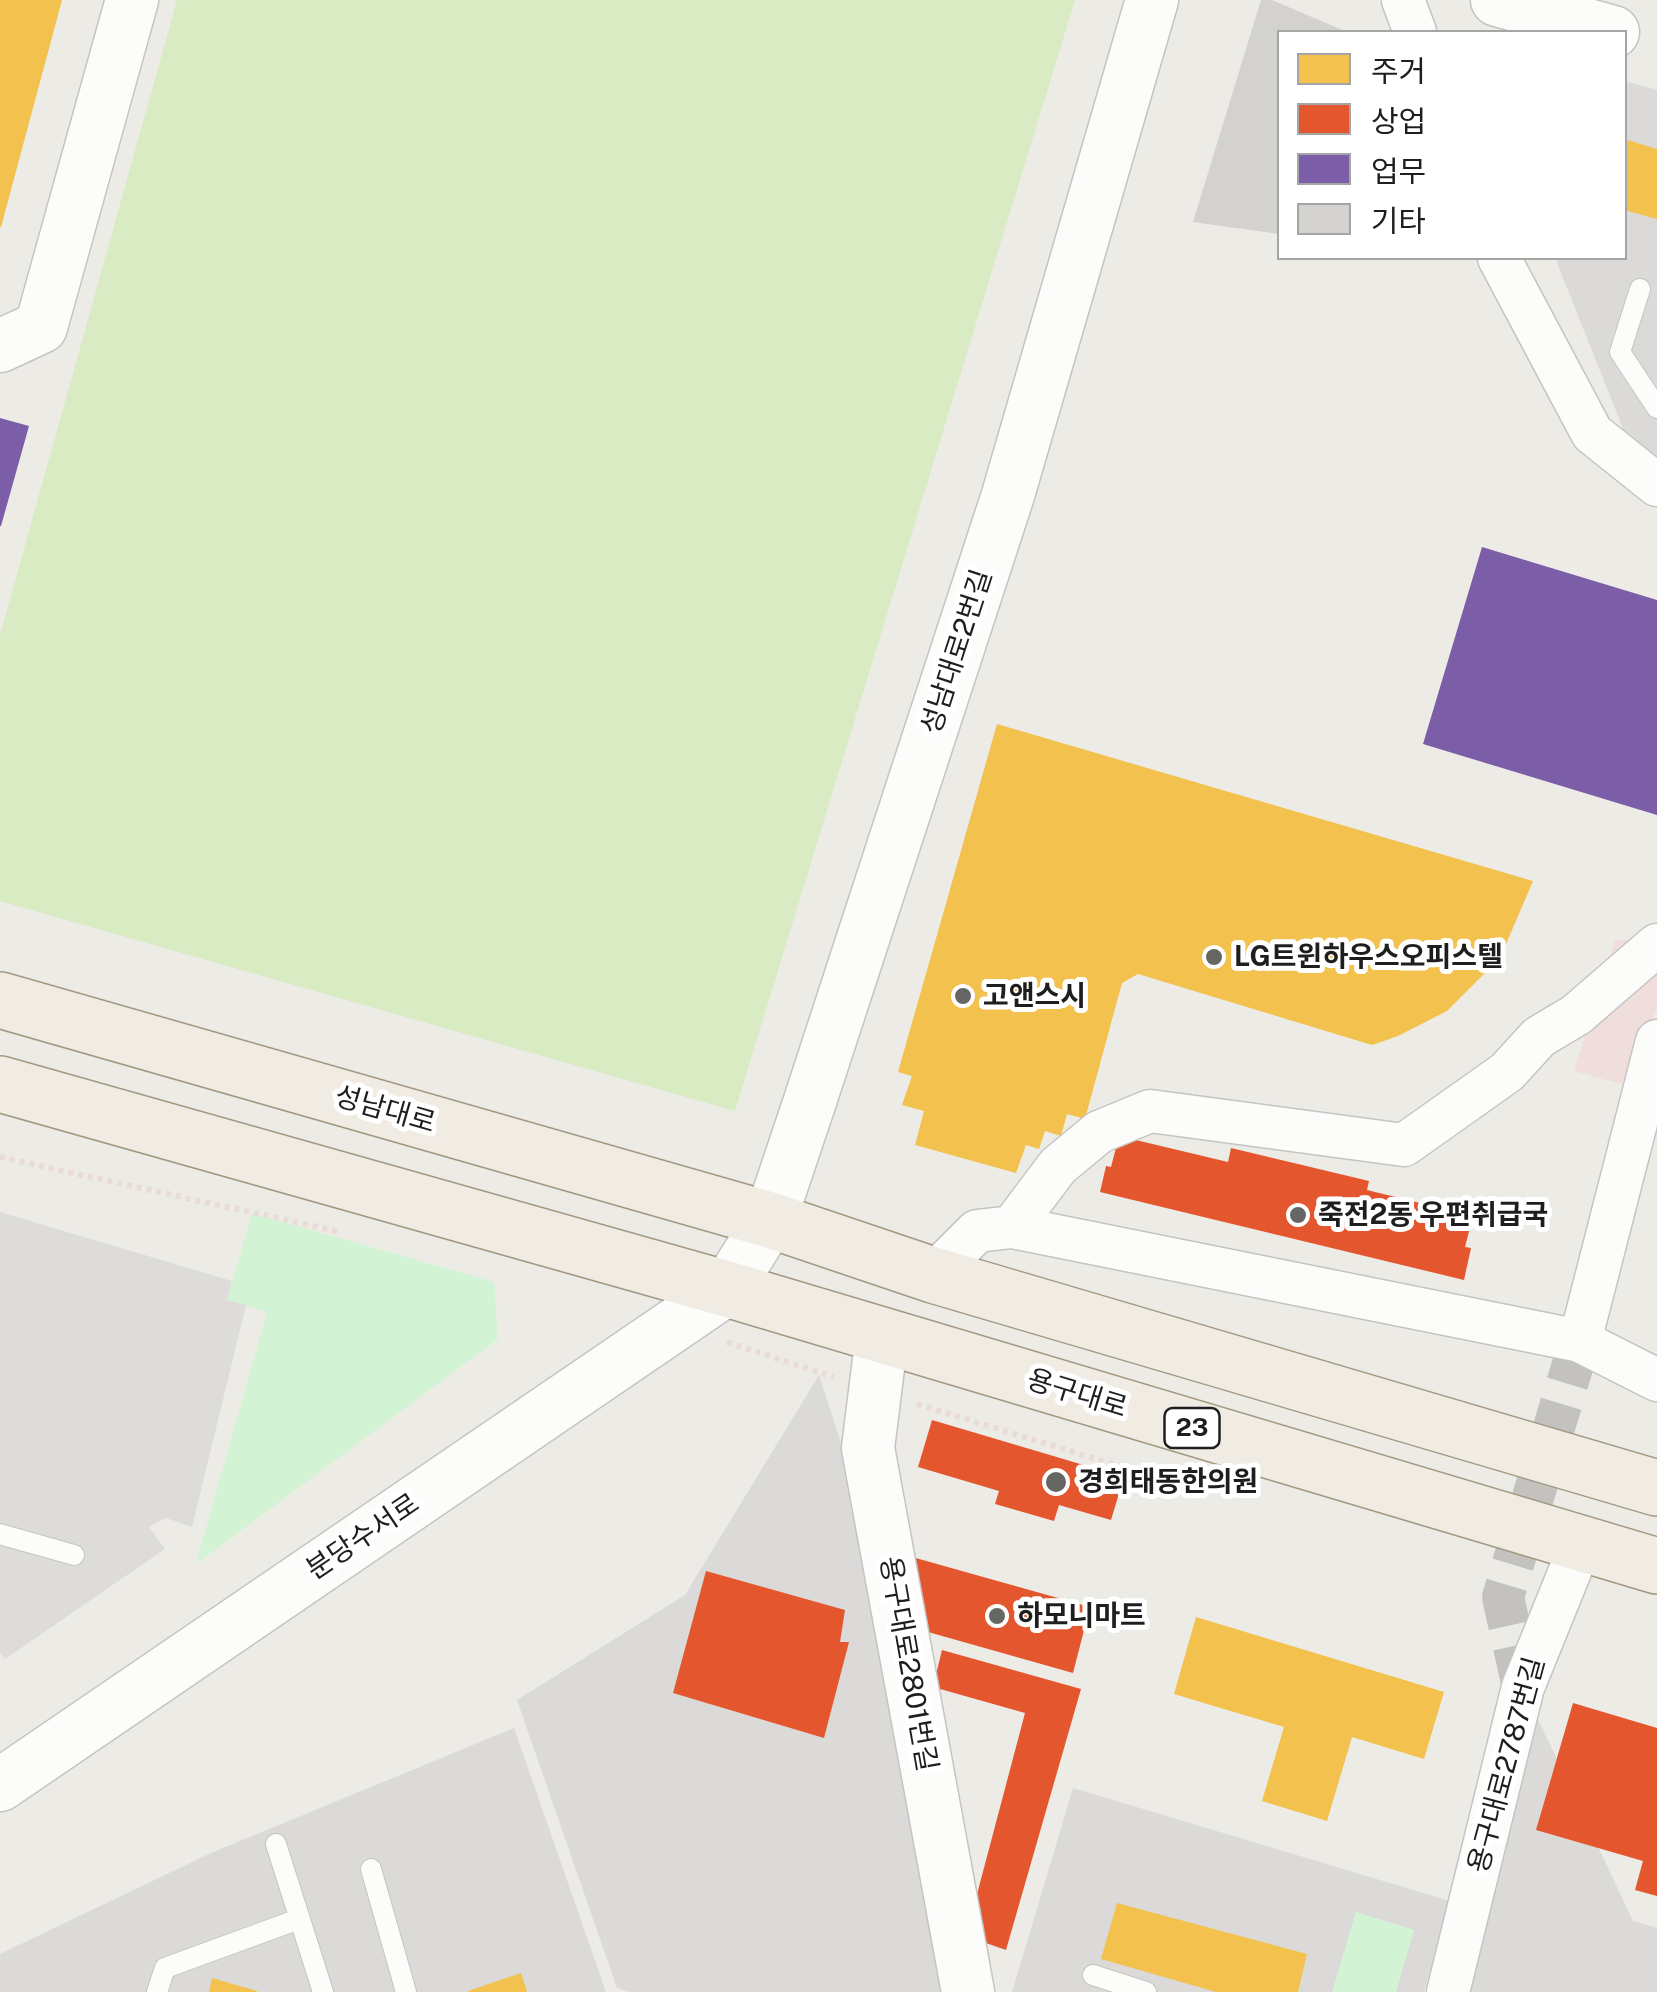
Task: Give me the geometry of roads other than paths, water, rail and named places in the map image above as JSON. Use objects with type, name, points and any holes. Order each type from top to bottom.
[{"type":"main road","name":"성남대로","points":[[0,1000],[770,1220]]},
{"type":"main road","points":[[0,1084],[726,1290]]},
{"type":"main road","points":[[770,1220],[934,1275],[1657,1488]]},
{"type":"main road","name":"용구대로","points":[[726,1290],[1657,1566]]},
{"type":"street","points":[[0,346],[41,328],[132,0]]},
{"type":"street","name":"성남대로2번길","points":[[726,1290],[770,1220],[1008,495],[1152,0]]},
{"type":"street","points":[[1404,0],[1413,30]]},
{"type":"street","points":[[1496,0],[1606,30]]},
{"type":"street","points":[[1627,37],[1657,45]]},
{"type":"street","points":[[1500,260],[1592,434],[1657,486]]},
{"type":"street","points":[[1012,1226],[1058,1166],[1099,1132],[1150,1112],[1404,1145],[1507,1072],[1539,1038],[1576,1015],[1657,945]]},
{"type":"street","points":[[1580,1341],[1657,1041]]},
{"type":"street","points":[[934,1275],[977,1230],[1012,1226],[1580,1341],[1657,1380]]},
{"type":"street","name":"분당수서로","points":[[0,1785],[726,1290]]},
{"type":"street","name":"용구대로2801번길","points":[[882,1336],[868,1448],[968,1992]]},
{"type":"street","name":"용구대로2787번길","points":[[1448,1992],[1522,1688],[1581,1544]]},
{"type":"lane","points":[[1640,289],[1620,352],[1657,408]]},
{"type":"lane","points":[[0,1534],[74,1555]]},
{"type":"lane","points":[[276,1844],[323,1992]]},
{"type":"lane","points":[[371,1869],[406,1992]]},
{"type":"lane","points":[[158,1992],[165,1968],[300,1919]]},
{"type":"lane","points":[[1092,1975],[1146,1992]]},
{"type":"tunnel","points":[[1523,1687],[1503,1597],[1580,1341]]},
{"type":"place","name":"LG트윈하우스오피스텔","points":[[1214,957]]},
{"type":"place","name":"고앤스시","points":[[963,996]]},
{"type":"place","name":"죽전2동 우편취급국","points":[[1298,1215]]},
{"type":"place","name":"경희태동한의원","points":[[1056,1482]]},
{"type":"place","name":"하모니마트","points":[[997,1616]]}]
